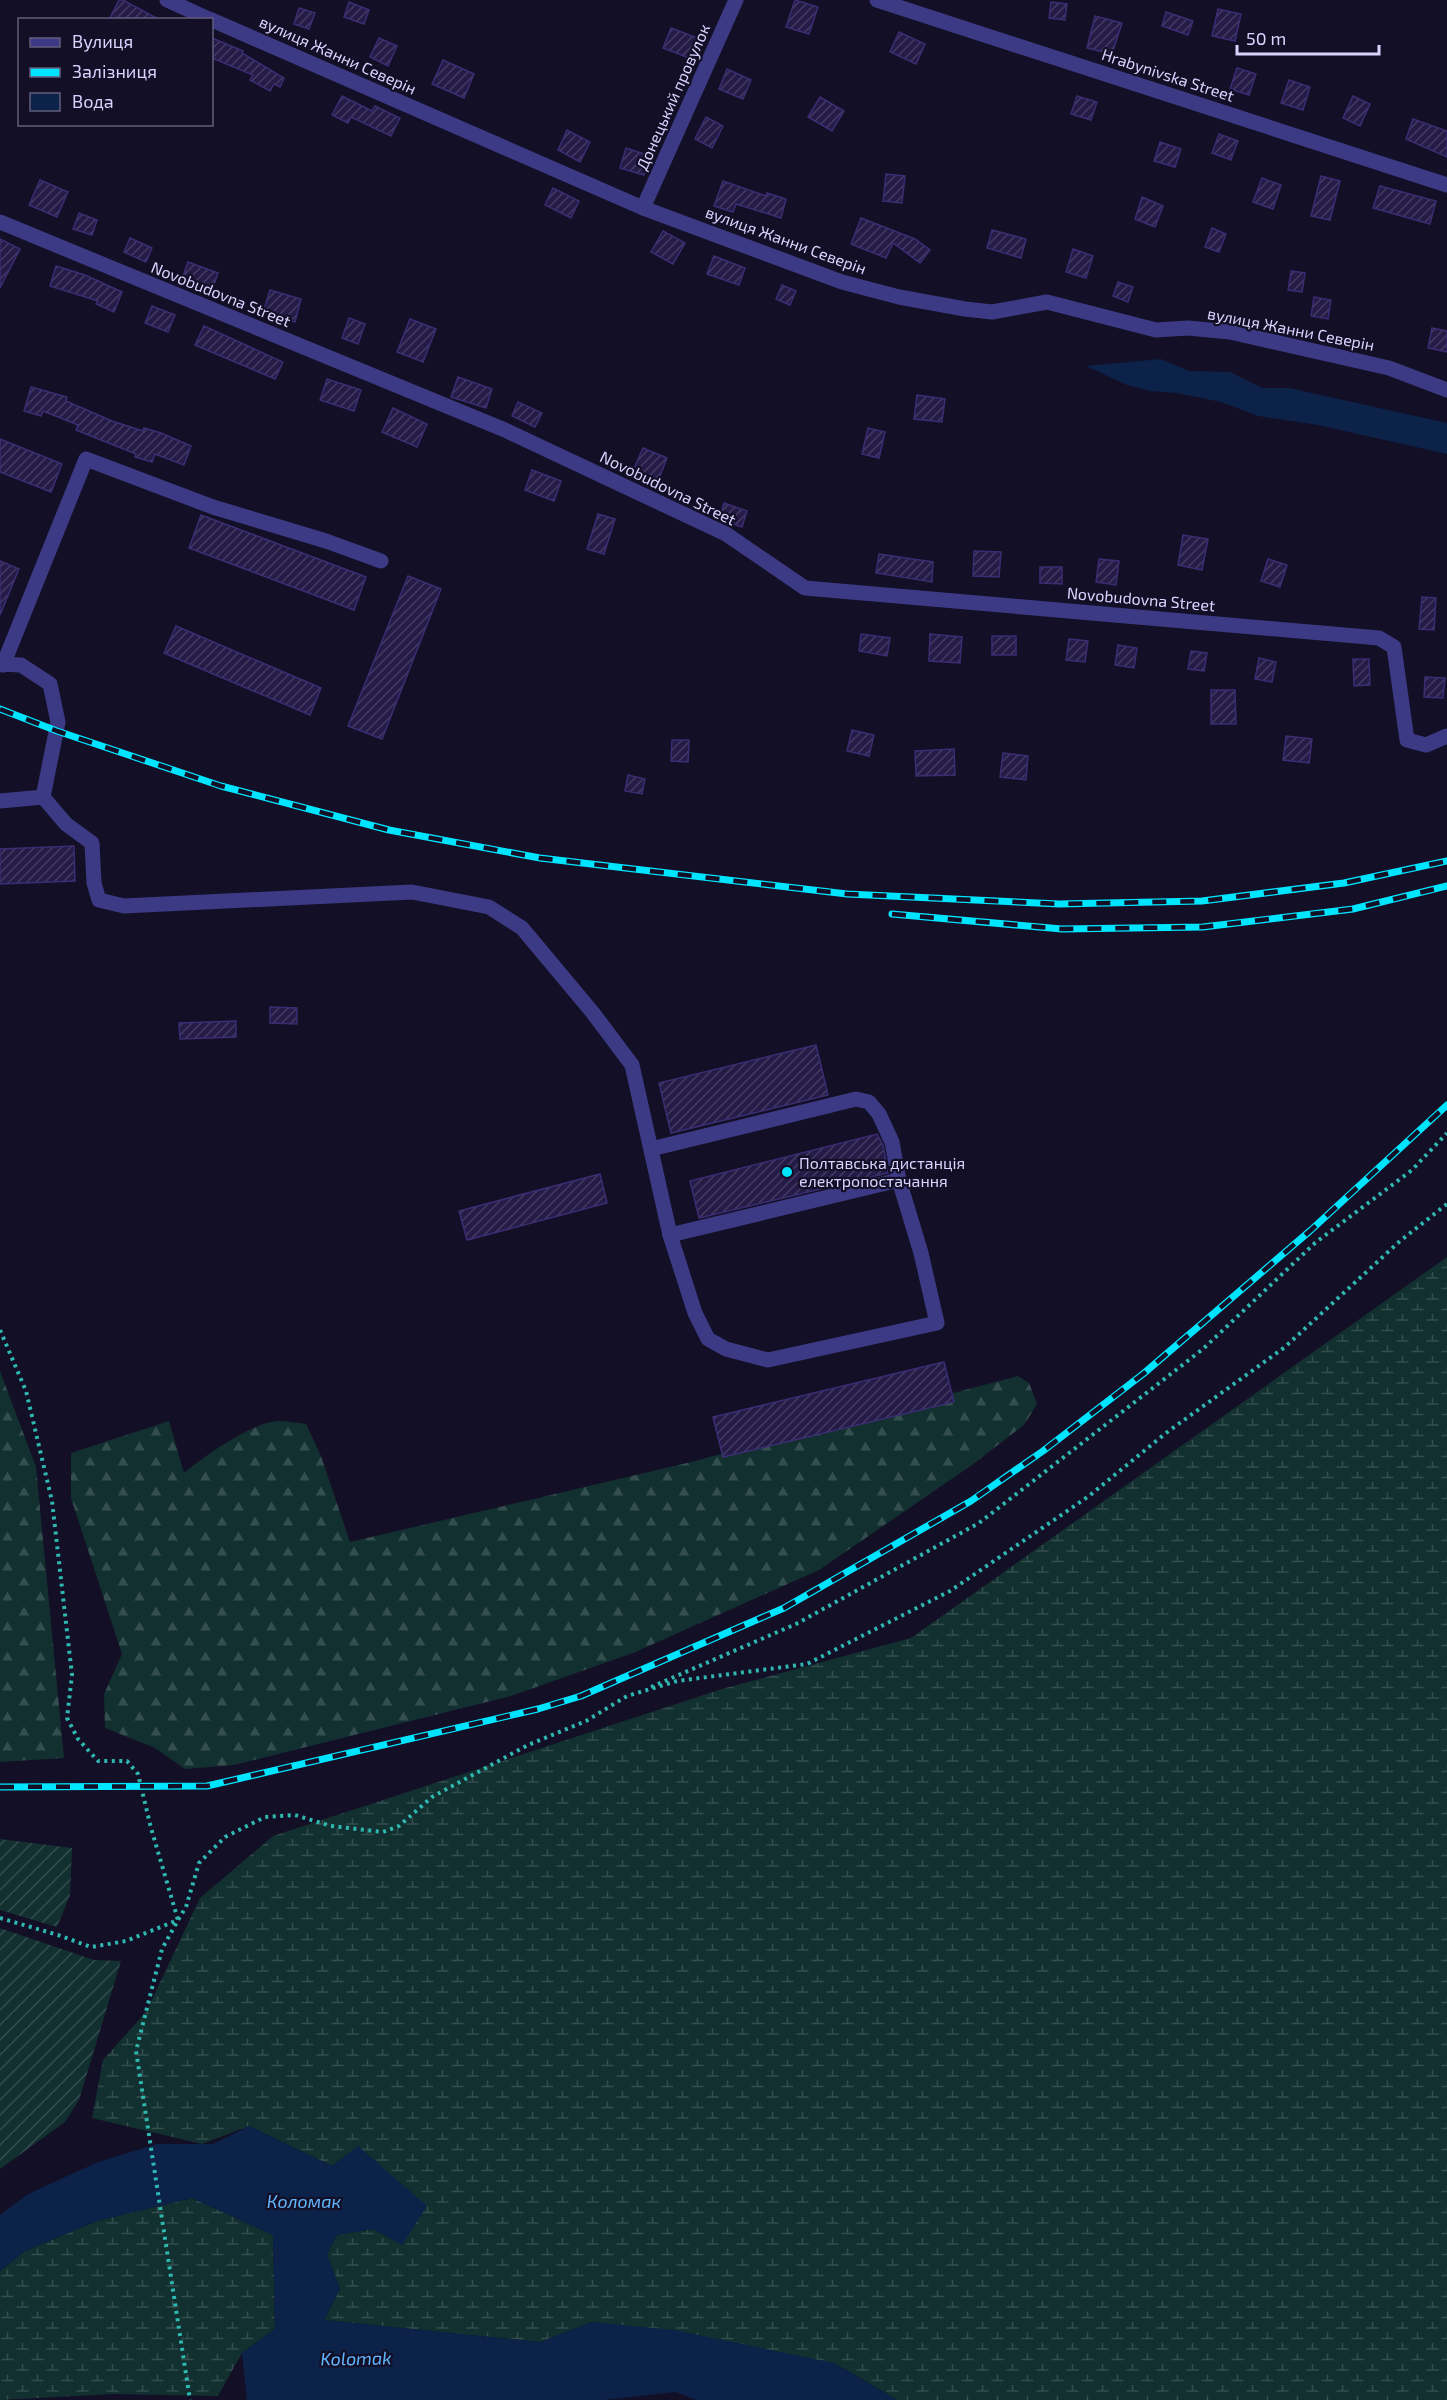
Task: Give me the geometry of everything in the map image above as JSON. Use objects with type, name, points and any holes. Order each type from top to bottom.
[{"type":"street","name":"вулиця Жанни Северін","points":[[167,0],[207,18]]},
{"type":"street","name":"Донецький провулок","points":[[643,208],[736,0]]},
{"type":"street","name":"Hrabynivska Street","points":[[877,0],[1447,185]]},
{"type":"street","name":"вулиця Жанни Северін","points":[[213,21],[643,208],[842,282],[899,297],[992,312],[1047,302],[1156,330],[1188,328],[1230,332],[1389,368],[1447,390]]},
{"type":"street","name":"Novobudovna Street","points":[[0,222],[505,430],[726,534],[805,588],[1379,638],[1394,647],[1407,740],[1426,745],[1447,736]]},
{"type":"street","points":[[381,561],[326,541],[213,507],[86,459],[2,664],[21,665],[50,684],[58,723],[44,797],[66,824],[92,843],[94,882],[99,900],[124,906],[412,892],[489,908],[522,928],[593,1013],[632,1065],[670,1235],[695,1313],[708,1339],[726,1349],[768,1360],[937,1323],[921,1253],[899,1180],[892,1142],[879,1114],[869,1102],[856,1099],[651,1149]]},
{"type":"street","points":[[0,801],[44,797]]},
{"type":"street","points":[[670,1235],[899,1180]]},
{"type":"path","points":[[632,1696],[796,1624],[979,1523],[1203,1349],[1315,1243],[1412,1170],[1447,1133]]},
{"type":"path","points":[[190,2400],[136,2051],[162,1949],[186,1907],[199,1863],[225,1837],[265,1817],[294,1815],[331,1826],[383,1832],[399,1826],[432,1797],[528,1745],[586,1721],[622,1698],[677,1681],[807,1664],[950,1591],[1089,1496],[1166,1433],[1286,1347],[1400,1241],[1447,1204]]},
{"type":"path","points":[[0,1330],[26,1391],[52,1501],[72,1675],[67,1718],[78,1739],[98,1761],[127,1761],[138,1774],[178,1920]]},
{"type":"path","points":[[0,1918],[91,1947],[126,1941],[178,1920]]},
{"type":"green space","points":[[1447,1257],[1447,2400],[897,2400],[843,2368],[592,2322],[540,2342],[324,2320],[340,2289],[327,2254],[337,2235],[373,2229],[359,2146],[332,2166],[249,2126],[202,2144],[92,2118],[103,2060],[146,2012],[200,1898],[273,1836],[722,1689],[911,1638]]},
{"type":"green space","points":[[0,1371],[36,1467],[64,1758],[0,1762]]},
{"type":"green space","points":[[1018,1376],[1029,1383],[1037,1404],[1024,1425],[972,1465],[819,1570],[633,1653],[511,1696],[234,1765],[185,1769],[155,1748],[105,1728],[104,1694],[122,1654],[71,1498],[71,1453],[169,1421],[184,1473],[203,1458],[255,1427],[278,1421],[306,1424],[321,1456],[350,1542],[687,1463]]},
{"type":"green space","points":[[0,1839],[72,1848],[70,1895],[57,1927],[0,1910]]},
{"type":"green space","points":[[0,1928],[94,1960],[121,1961],[79,2100],[65,2122],[0,2169]]},
{"type":"green space","points":[[192,2198],[273,2235],[275,2329],[242,2353],[218,2396],[114,2394],[0,2400],[0,2271],[25,2251],[97,2221]]},
{"type":"water","points":[[1161,359],[1189,371],[1230,372],[1262,388],[1289,388],[1447,423],[1447,454],[1318,425],[1258,416],[1221,402],[1176,393],[1150,391],[1127,385],[1086,366]]},
{"type":"water","name":"Коломак","points":[[249,2126],[332,2166],[358,2146],[427,2206],[402,2245],[373,2229],[337,2235],[327,2254],[340,2289],[324,2320],[540,2342],[592,2322],[674,2330],[834,2363],[897,2400],[696,2400],[676,2392],[604,2400],[247,2400],[242,2353],[275,2329],[273,2235],[192,2198],[97,2221],[25,2251],[0,2271],[0,2215],[28,2194],[98,2162],[157,2144],[213,2144]]},
{"type":"building","points":[[119,0],[123,0],[156,18],[110,18]]},
{"type":"building","points":[[795,0],[818,7],[809,34],[786,27]]},
{"type":"building","points":[[349,2],[369,10],[364,24],[344,17]]},
{"type":"building","points":[[1051,2],[1067,4],[1065,20],[1049,18]]},
{"type":"building","points":[[299,8],[315,13],[309,29],[294,24]]},
{"type":"building","points":[[1218,9],[1241,14],[1235,41],[1212,36]]},
{"type":"building","points":[[1166,12],[1193,21],[1188,35],[1162,26]]},
{"type":"building","points":[[1095,16],[1122,23],[1112,54],[1087,48]]},
{"type":"building","points":[[671,28],[700,39],[692,59],[663,48]]},
{"type":"building","points":[[899,32],[925,44],[916,64],[890,52]]},
{"type":"building","points":[[213,38],[243,51],[242,53],[284,78],[280,87],[274,84],[270,91],[250,80],[253,75],[213,58]]},
{"type":"building","points":[[379,38],[397,46],[388,66],[370,57]]},
{"type":"building","points":[[443,60],[474,74],[464,98],[432,84]]},
{"type":"building","points":[[1237,68],[1256,74],[1249,95],[1230,89]]},
{"type":"building","points":[[727,69],[751,80],[743,99],[719,89]]},
{"type":"building","points":[[1289,80],[1310,87],[1303,110],[1281,103]]},
{"type":"building","points":[[342,96],[372,111],[375,106],[400,118],[391,136],[351,117],[348,123],[332,115]]},
{"type":"building","points":[[1077,96],[1097,102],[1091,120],[1071,114]]},
{"type":"building","points":[[1353,96],[1370,104],[1360,126],[1343,118]]},
{"type":"building","points":[[820,97],[844,111],[832,131],[808,117]]},
{"type":"building","points":[[706,117],[723,126],[712,148],[695,139]]},
{"type":"building","points":[[1413,119],[1447,131],[1447,157],[1406,139]]},
{"type":"building","points":[[567,130],[590,142],[580,162],[558,150]]},
{"type":"building","points":[[1219,134],[1238,141],[1231,160],[1212,153]]},
{"type":"building","points":[[1160,142],[1181,149],[1175,167],[1154,161]]},
{"type":"building","points":[[626,148],[650,156],[644,175],[620,168]]},
{"type":"building","points":[[886,174],[905,176],[902,203],[883,201]]},
{"type":"building","points":[[1321,176],[1340,181],[1330,220],[1311,216]]},
{"type":"building","points":[[1262,178],[1281,185],[1273,209],[1253,202]]},
{"type":"building","points":[[40,180],[68,192],[57,217],[29,205]]},
{"type":"building","points":[[723,181],[766,196],[767,193],[786,199],[781,218],[736,204],[733,212],[714,206]]},
{"type":"building","points":[[1380,186],[1436,201],[1430,224],[1373,208]]},
{"type":"building","points":[[553,188],[579,201],[571,218],[545,205]]},
{"type":"building","points":[[1142,197],[1163,206],[1155,227],[1135,219]]},
{"type":"building","points":[[79,213],[97,220],[92,235],[73,229]]},
{"type":"building","points":[[861,218],[915,239],[930,250],[920,263],[893,243],[886,258],[851,244]]},
{"type":"building","points":[[1212,228],[1226,234],[1219,252],[1205,247]]},
{"type":"building","points":[[992,230],[1026,239],[1021,258],[987,248]]},
{"type":"building","points":[[663,231],[685,243],[673,264],[651,252]]},
{"type":"building","points":[[130,238],[152,248],[146,262],[124,252]]},
{"type":"building","points":[[0,239],[20,249],[0,288]]},
{"type":"building","points":[[1073,249],[1093,256],[1086,278],[1066,272]]},
{"type":"building","points":[[714,256],[745,268],[739,285],[707,274]]},
{"type":"building","points":[[188,262],[218,273],[212,290],[182,279]]},
{"type":"building","points":[[56,266],[85,275],[122,292],[114,312],[96,304],[98,301],[50,286]]},
{"type":"building","points":[[1291,271],[1305,273],[1302,292],[1288,290]]},
{"type":"building","points":[[1118,282],[1133,287],[1128,302],[1113,296]]},
{"type":"building","points":[[782,285],[796,291],[790,305],[776,299]]},
{"type":"building","points":[[270,290],[301,299],[295,322],[263,313]]},
{"type":"building","points":[[1314,297],[1331,300],[1328,319],[1311,316]]},
{"type":"building","points":[[152,306],[175,315],[168,332],[145,323]]},
{"type":"building","points":[[349,318],[365,324],[358,344],[342,338]]},
{"type":"building","points":[[410,319],[436,329],[423,362],[397,352]]},
{"type":"building","points":[[204,326],[283,362],[275,379],[195,345]]},
{"type":"building","points":[[1432,328],[1447,331],[1447,352],[1428,348]]},
{"type":"building","points":[[458,377],[492,389],[486,408],[451,397]]},
{"type":"building","points":[[327,379],[361,390],[354,411],[320,400]]},
{"type":"building","points":[[31,387],[67,397],[66,401],[112,421],[143,431],[144,428],[161,433],[191,446],[184,465],[155,454],[152,462],[135,457],[136,454],[76,430],[78,425],[43,411],[41,416],[24,411]]},
{"type":"building","points":[[917,395],[945,399],[942,422],[914,419]]},
{"type":"building","points":[[518,402],[542,413],[535,427],[512,416]]},
{"type":"building","points":[[393,408],[427,424],[417,447],[382,432]]},
{"type":"building","points":[[868,428],[885,432],[879,458],[862,454]]},
{"type":"building","points":[[0,439],[62,464],[51,492],[0,472]]},
{"type":"building","points":[[643,448],[667,458],[658,481],[633,471]]},
{"type":"building","points":[[532,470],[561,481],[554,501],[525,490]]},
{"type":"building","points":[[724,503],[747,511],[742,527],[719,519]]},
{"type":"building","points":[[598,514],[615,519],[604,554],[587,549]]},
{"type":"building","points":[[201,515],[366,577],[354,610],[189,548]]},
{"type":"building","points":[[1183,535],[1208,539],[1202,570],[1178,565]]},
{"type":"building","points":[[974,551],[1001,552],[999,577],[973,576]]},
{"type":"building","points":[[879,554],[933,562],[932,582],[876,573]]},
{"type":"building","points":[[1099,559],[1119,561],[1116,585],[1096,582]]},
{"type":"building","points":[[1268,559],[1287,565],[1280,587],[1261,581]]},
{"type":"building","points":[[0,561],[19,569],[0,615]]},
{"type":"building","points":[[1040,567],[1062,567],[1062,584],[1040,583]]},
{"type":"building","points":[[408,576],[441,589],[382,739],[348,726]]},
{"type":"building","points":[[1422,597],[1436,598],[1434,630],[1419,629]]},
{"type":"building","points":[[176,626],[321,688],[310,715],[164,653]]},
{"type":"building","points":[[861,634],[890,638],[887,656],[859,651]]},
{"type":"building","points":[[930,634],[962,637],[960,663],[929,661]]},
{"type":"building","points":[[992,636],[1016,636],[1016,655],[992,655]]},
{"type":"building","points":[[1069,639],[1088,641],[1085,662],[1066,660]]},
{"type":"building","points":[[1118,645],[1137,648],[1134,668],[1115,665]]},
{"type":"building","points":[[1191,651],[1207,653],[1204,671],[1188,669]]},
{"type":"building","points":[[1259,658],[1276,662],[1272,682],[1255,679]]},
{"type":"building","points":[[1353,659],[1369,659],[1370,685],[1354,686]]},
{"type":"building","points":[[1425,677],[1445,678],[1443,698],[1424,697]]},
{"type":"building","points":[[1211,690],[1235,690],[1236,724],[1211,724]]},
{"type":"building","points":[[852,730],[874,735],[869,756],[847,751]]},
{"type":"building","points":[[1286,736],[1312,739],[1309,763],[1283,760]]},
{"type":"building","points":[[672,740],[689,740],[688,762],[671,761]]},
{"type":"building","points":[[954,749],[955,775],[916,776],[915,751]]},
{"type":"building","points":[[1003,753],[1028,756],[1026,780],[1000,777]]},
{"type":"building","points":[[628,775],[645,779],[642,794],[625,791]]},
{"type":"building","points":[[74,846],[75,881],[0,884],[0,849]]},
{"type":"building","points":[[270,1007],[297,1008],[297,1024],[270,1023]]},
{"type":"building","points":[[236,1021],[236,1037],[180,1039],[179,1023]]},
{"type":"building","points":[[816,1045],[828,1095],[671,1133],[659,1083]]},
{"type":"building","points":[[877,1134],[883,1145],[888,1173],[699,1218],[690,1181]]},
{"type":"building","points":[[600,1174],[607,1203],[467,1240],[459,1211]]},
{"type":"building","points":[[944,1362],[954,1402],[723,1457],[713,1417]]},
{"type":"railway","points":[[0,709],[57,731],[221,786],[389,830],[540,858],[847,894],[1059,904],[1202,901],[1344,883],[1447,861]]},
{"type":"railway","points":[[892,914],[1062,929],[1203,927],[1353,909],[1447,886]]},
{"type":"railway","points":[[0,1787],[207,1786],[538,1709],[581,1696],[784,1608],[971,1501],[1043,1451],[1143,1374],[1311,1230],[1447,1105]]},
{"type":"place","name":"Полтавська дистанція електропостачання","points":[[787,1172]]},
{"type":"water label","name":"Kolomak","points":[[356,2359]]}]
